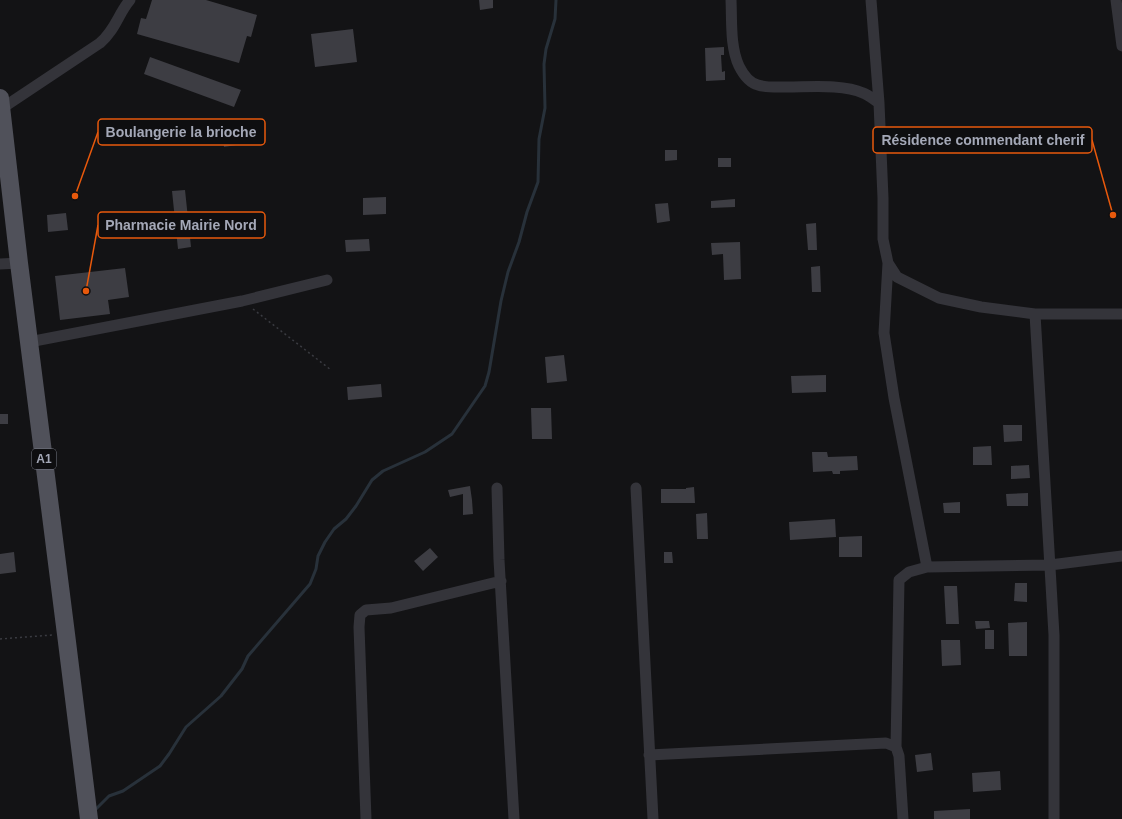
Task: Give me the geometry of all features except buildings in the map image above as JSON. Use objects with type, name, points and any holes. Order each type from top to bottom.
[{"type":"main road","name":"A1","points":[[1,104],[19,262],[89,819]]},
{"type":"street","points":[[1,104],[100,43],[112,31],[125,6],[130,0]]},
{"type":"street","points":[[731,0],[733,37],[736,56],[741,69],[751,82],[756,85],[768,87],[825,86],[851,90],[862,92],[879,103]]},
{"type":"street","points":[[871,0],[879,103],[883,198],[883,239],[888,264],[884,333],[894,398],[927,567]]},
{"type":"street","points":[[1116,0],[1122,46]]},
{"type":"street","points":[[0,264],[19,262]]},
{"type":"street","points":[[888,264],[897,277],[939,298],[980,307],[1035,314],[1122,314]]},
{"type":"street","points":[[30,342],[242,301],[327,280]]},
{"type":"street","points":[[1035,314],[1054,635],[1054,819]]},
{"type":"street","points":[[496,488],[514,819]]},
{"type":"street","points":[[636,488],[652,819]]},
{"type":"street","points":[[903,819],[899,756],[896,747],[899,580],[909,572],[927,567],[1050,565],[1122,556]]},
{"type":"street","points":[[366,819],[359,627],[360,615],[366,610],[390,608],[501,581]]},
{"type":"street","points":[[649,755],[878,742],[886,742],[896,747]]},
{"type":"path","points":[[242,301],[331,370]]},
{"type":"path","points":[[0,639],[66,634]]},
{"type":"waterway","points":[[94,811],[109,796],[123,791],[160,766],[186,727],[221,696],[242,669],[248,656],[310,584],[316,569],[318,556],[325,542],[334,529],[346,519],[356,506],[372,480],[383,471],[425,452],[452,434],[485,386],[508,272],[538,182],[539,139],[545,108],[544,64],[546,49],[555,19],[556,0]]},
{"type":"place","name":"Boulangerie la brioche","points":[[75,196]]},
{"type":"place","name":"Résidence commendant cherif","points":[[1113,215]]},
{"type":"place","name":"Pharmacie Mairie Nord","points":[[86,291]]}]
